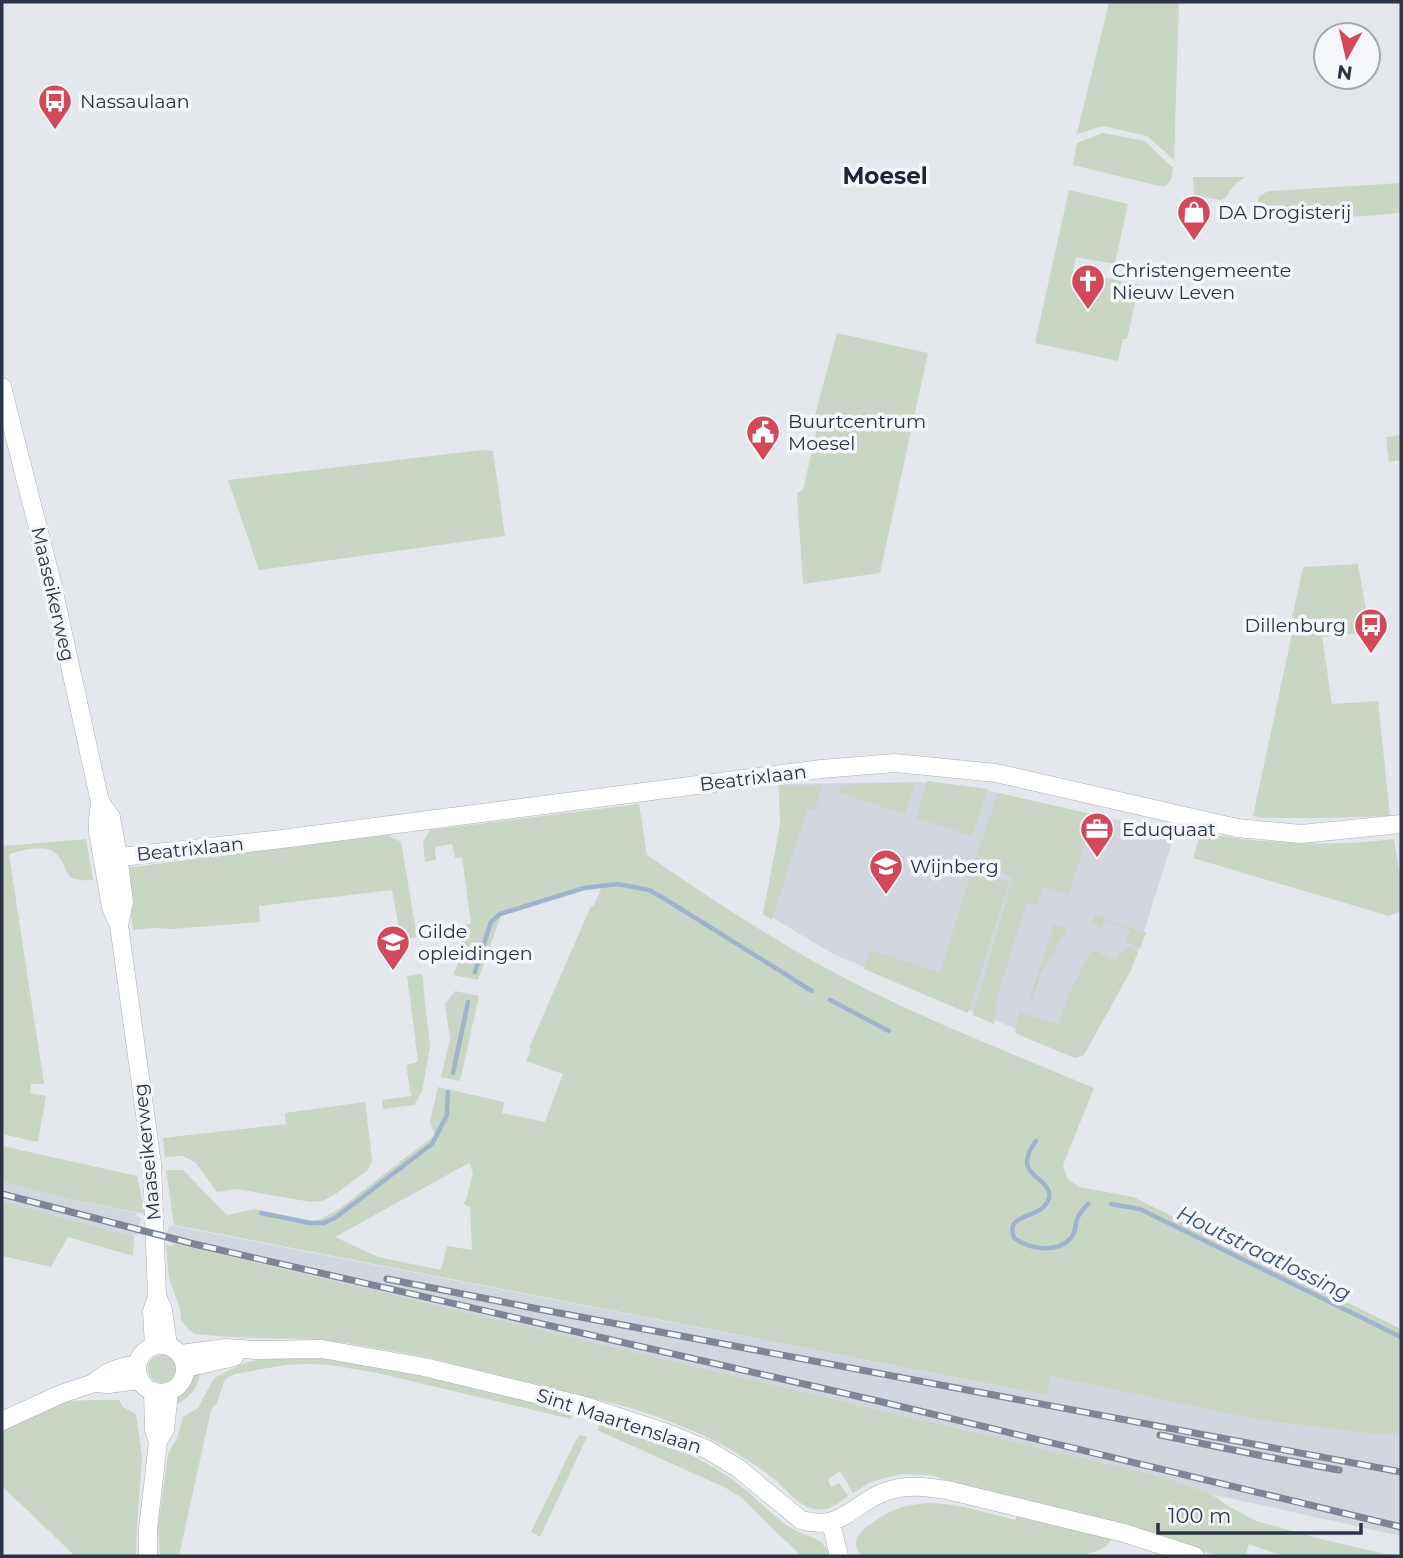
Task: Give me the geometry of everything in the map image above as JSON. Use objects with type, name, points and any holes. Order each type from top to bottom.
[{"type":"street","name":"Maaseikerweg","points":[[2,387],[51,579],[100,802],[111,817],[111,857],[124,902],[119,925],[152,1164],[157,1296],[152,1311],[172,1353]]},
{"type":"street","name":"Beatrixlaan","points":[[111,857],[282,839],[821,769],[895,764],[996,773],[1237,828],[1301,834],[1400,824]]},
{"type":"street","name":"Sint Maartenslaan","points":[[172,1353],[229,1359],[257,1350],[322,1349],[424,1367],[585,1406],[706,1449],[737,1468],[802,1520],[820,1524],[831,1523]]},
{"type":"street","points":[[2,1421],[61,1394],[94,1383],[149,1382],[176,1389],[185,1376],[172,1353],[143,1353],[149,1382],[154,1430],[158,1442],[148,1529],[148,1556]]},
{"type":"street","points":[[839,1556],[831,1523],[878,1495],[901,1488],[923,1486],[947,1489],[1125,1533],[1195,1556]]},
{"type":"shaded area","points":[[920,782],[994,792],[1175,833],[1131,967],[1080,1055],[833,954],[765,913],[781,824],[778,784]]},
{"type":"shaded area","points":[[2,1181],[137,1213],[136,1216],[141,1218],[139,1235],[135,1234],[134,1237],[2,1201]]},
{"type":"shaded area","points":[[169,1225],[1045,1395],[1050,1376],[1258,1420],[1382,1435],[1401,1433],[1401,1536],[1211,1494],[1163,1477],[168,1242]]},
{"type":"green space","points":[[1109,2],[1179,2],[1174,160],[1147,136],[1103,126],[1077,134]]},
{"type":"green space","points":[[1103,133],[1145,141],[1173,168],[1170,182],[1163,187],[1073,165],[1077,143]]},
{"type":"green space","points":[[1193,177],[1245,177],[1220,200],[1194,195]]},
{"type":"green space","points":[[1401,183],[1401,212],[1397,213],[1328,216],[1258,208],[1259,197],[1269,191]]},
{"type":"green space","points":[[1069,190],[1128,204],[1115,264],[1076,257],[1072,276],[1101,283],[1103,277],[1139,285],[1127,339],[1123,339],[1118,361],[1035,343]]},
{"type":"green space","points":[[837,333],[928,353],[880,573],[803,584],[797,493],[803,490],[819,420],[822,419],[815,415]]},
{"type":"green space","points":[[1401,435],[1401,460],[1389,462],[1386,437]]},
{"type":"green space","points":[[482,450],[493,451],[505,536],[259,570],[228,480]]},
{"type":"green space","points":[[1358,564],[1370,632],[1322,637],[1332,704],[1378,701],[1390,816],[1253,816],[1295,620],[1292,618],[1303,567]]},
{"type":"green space","points":[[927,781],[988,789],[972,836],[916,818]]},
{"type":"green space","points":[[915,782],[905,814],[839,793],[841,785]]},
{"type":"green space","points":[[779,785],[822,785],[815,810],[807,809],[772,920],[763,914],[780,824]]},
{"type":"green space","points":[[998,793],[1104,817],[1098,836],[1088,834],[1068,895],[1043,886],[1037,905],[1027,902],[997,997],[994,1024],[973,1015],[1013,877],[974,864]]},
{"type":"green space","points":[[639,804],[647,855],[750,923],[813,961],[881,996],[1094,1088],[1063,1165],[1067,1178],[1079,1187],[1133,1197],[1401,1329],[1401,1433],[1382,1435],[1258,1420],[1050,1376],[1046,1395],[174,1225],[166,1170],[183,1170],[227,1215],[255,1209],[311,1221],[321,1219],[339,1209],[435,1135],[430,1122],[438,1087],[504,1102],[502,1113],[545,1122],[563,1074],[526,1061],[531,1049],[529,1048],[591,906],[593,907],[602,887],[585,889],[501,916],[478,980],[453,975],[462,954],[459,926],[471,924],[462,857],[455,858],[452,844],[435,847],[436,860],[425,862],[423,842],[430,830]],"holes":[[[469,1163],[473,1173],[463,1204],[470,1207],[472,1250],[447,1246],[441,1270],[378,1257],[335,1237]]]},
{"type":"green space","points":[[1201,833],[1297,843],[1394,839],[1401,884],[1401,911],[1389,916],[1193,858]]},
{"type":"green space","points":[[388,835],[401,842],[417,937],[401,940],[392,890],[259,906],[260,922],[133,930],[125,868]]},
{"type":"green space","points":[[86,839],[93,880],[70,876],[59,857],[49,850],[32,849],[9,854],[44,1084],[31,1084],[30,1093],[46,1096],[38,1142],[2,1134],[2,846]]},
{"type":"green space","points":[[972,870],[1009,882],[968,1013],[864,969],[870,950],[940,973]]},
{"type":"green space","points":[[1095,915],[1146,933],[1140,949],[1126,941],[1130,931],[1106,920],[1101,928],[1092,924]]},
{"type":"green space","points":[[1054,924],[1067,929],[1041,973],[1031,1002],[1029,1001]]},
{"type":"green space","points":[[1127,946],[1138,952],[1131,970],[1084,1055],[1075,1058],[1015,1033],[1019,1012],[1059,1025],[1070,991],[1092,950],[1115,961]]},
{"type":"green space","points":[[422,974],[430,1047],[422,1092],[414,1105],[383,1109],[382,1100],[411,1096],[406,1065],[418,1062],[407,976]]},
{"type":"green space","points":[[455,991],[479,996],[460,1081],[441,1077],[450,1039],[445,1004]]},
{"type":"green space","points":[[365,1102],[372,1160],[368,1170],[322,1201],[311,1202],[237,1189],[217,1192],[196,1163],[183,1156],[165,1157],[163,1138],[286,1124],[285,1113]]},
{"type":"green space","points":[[2,1146],[137,1176],[145,1214],[52,1195],[2,1181]]},
{"type":"green space","points":[[2,1201],[134,1237],[133,1256],[68,1237],[51,1267],[2,1256]]},
{"type":"green space","points":[[173,1243],[1163,1477],[1211,1494],[1256,1521],[1394,1556],[1283,1556],[1249,1544],[1246,1553],[1254,1556],[1219,1556],[1167,1539],[931,1475],[904,1474],[884,1478],[853,1493],[840,1471],[828,1479],[831,1487],[839,1483],[848,1496],[828,1508],[814,1509],[798,1501],[766,1472],[721,1444],[677,1424],[631,1408],[425,1357],[347,1343],[195,1334],[181,1320],[169,1278],[166,1245],[172,1246]]},
{"type":"green space","points":[[162,1355],[172,1359],[176,1369],[172,1379],[162,1383],[152,1379],[148,1369],[152,1359]]},
{"type":"green space","points":[[285,1356],[348,1358],[567,1410],[572,1417],[571,1419],[377,1373],[330,1365],[285,1365],[235,1374],[224,1382],[217,1403],[211,1410],[179,1556],[160,1554],[158,1527],[168,1454],[177,1438],[183,1417],[198,1408],[214,1378],[242,1364]]},
{"type":"green space","points":[[200,1372],[192,1393],[173,1406],[175,1399],[182,1395],[194,1375]]},
{"type":"green space","points":[[119,1400],[123,1407],[136,1414],[142,1456],[136,1556],[75,1556],[2,1486],[2,1430],[69,1401]]},
{"type":"green space","points":[[602,1420],[668,1444],[715,1468],[788,1526],[817,1539],[831,1556],[801,1556],[742,1498],[726,1488],[597,1430]]},
{"type":"green space","points":[[580,1435],[587,1437],[540,1537],[531,1532]]},
{"type":"green space","points":[[928,1503],[961,1507],[1015,1520],[1017,1515],[1112,1538],[1103,1548],[1081,1556],[862,1556],[859,1553],[856,1547],[858,1536],[875,1521],[900,1508]]},
{"type":"waterway","name":"Houtstraatlossing","points":[[475,972],[491,922],[500,914],[584,888],[618,884],[649,890],[812,991]]},
{"type":"waterway","name":"Houtstraatlossing","points":[[830,1000],[889,1031]]},
{"type":"waterway","name":"Houtstraatlossing","points":[[453,1073],[468,1002]]},
{"type":"waterway","name":"Houtstraatlossing","points":[[261,1213],[310,1223],[324,1223],[335,1218],[432,1144],[447,1115],[448,1092]]},
{"type":"waterway","name":"Houtstraatlossing","points":[[1036,1141],[1029,1152],[1027,1163],[1032,1173],[1046,1186],[1049,1197],[1040,1210],[1014,1224],[1014,1238],[1027,1245],[1043,1248],[1065,1243],[1073,1235],[1079,1215],[1088,1204]]},
{"type":"waterway","name":"Houtstraatlossing","points":[[1111,1204],[1140,1209],[1401,1337]]},
{"type":"railway","points":[[2,1194],[194,1244],[878,1401],[1401,1527]]},
{"type":"railway","points":[[387,1279],[1401,1472]]},
{"type":"railway","points":[[1160,1435],[1339,1470]]},
{"type":"place","name":"Nassaulaan","points":[[55,131]]},
{"type":"place","name":"DA Drogisterij","points":[[1194,242]]},
{"type":"place","name":"Christengemeente Nieuw Leven","points":[[1088,311]]},
{"type":"place","name":"Buurtcentrum Moesel","points":[[763,462]]},
{"type":"place","name":"Dillenburg","points":[[1371,655]]},
{"type":"place","name":"Eduquaat","points":[[1097,859]]},
{"type":"place","name":"Wijnberg","points":[[886,896]]},
{"type":"place","name":"Gilde opleidingen","points":[[393,972]]},
{"type":"district","name":"Moesel","points":[[885,176]]}]
